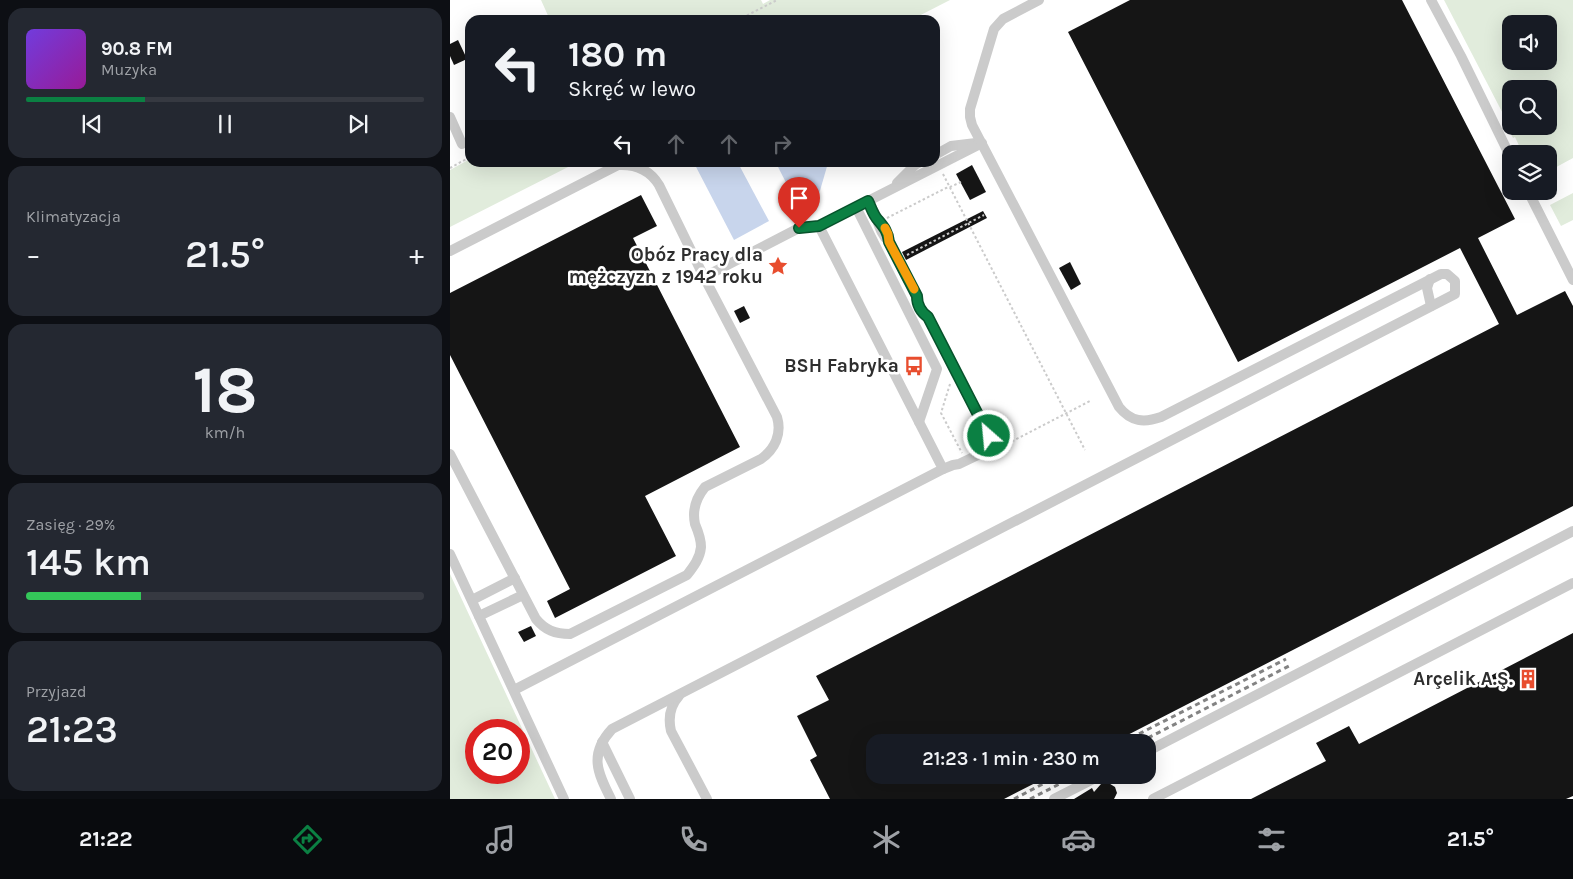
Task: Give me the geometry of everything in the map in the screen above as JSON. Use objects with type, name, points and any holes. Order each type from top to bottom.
[{"type":"street","points":[[610,799],[597,764],[596,756],[602,742],[612,729],[1455,294],[1455,281],[1447,274],[1440,274],[1161,417],[1140,421],[1124,414],[1118,408],[972,125],[970,117],[970,109],[994,28],[1003,19],[1039,0]]},
{"type":"street","points":[[1432,0],[1505,145]]},
{"type":"street","points":[[450,118],[462,144]]},
{"type":"street","points":[[940,152],[951,146],[982,142]]},
{"type":"street","points":[[940,163],[959,161],[982,142]]},
{"type":"street","points":[[940,164],[982,142]]},
{"type":"street","points":[[450,251],[614,167]]},
{"type":"street","points":[[450,454],[523,595],[541,625],[553,632],[570,634],[687,575],[694,565],[701,548],[694,514],[696,500],[700,493],[705,487],[761,459],[773,448],[779,431],[778,418],[654,178],[644,169],[637,167]]},
{"type":"street","points":[[891,189],[913,167]]},
{"type":"street","points":[[891,189],[923,179],[933,167]]},
{"type":"street","points":[[704,277],[799,228],[819,226],[934,167]]},
{"type":"street","points":[[1533,200],[1573,280]]},
{"type":"street","points":[[514,690],[943,469],[953,464],[960,464],[984,452],[994,444],[928,317],[923,314],[917,302],[917,296],[889,242],[888,234],[868,201]]},
{"type":"street","points":[[856,207],[937,369],[919,422]]},
{"type":"street","points":[[819,226],[943,469]]},
{"type":"street","points":[[1430,280],[1427,288],[1431,306]]},
{"type":"street","points":[[1156,747],[1573,531]]},
{"type":"street","points":[[450,554],[564,799]]},
{"type":"street","points":[[472,600],[515,578]]},
{"type":"street","points":[[1153,799],[1573,583]]},
{"type":"street","points":[[479,616],[523,595]]},
{"type":"street","points":[[683,692],[673,703],[669,717],[671,731],[707,799]]},
{"type":"street","points":[[647,710],[655,710],[669,717]]},
{"type":"street","points":[[602,742],[630,799]]},
{"type":"street","points":[[1054,799],[1083,784]]},
{"type":"path","points":[[748,15],[777,0]]},
{"type":"path","points":[[450,168],[465,160]]},
{"type":"path","points":[[938,167],[1085,450]]},
{"type":"path","points":[[898,259],[984,214]]},
{"type":"green space","points":[[541,0],[761,0],[763,4],[770,0],[950,0],[921,15],[548,15]]},
{"type":"green space","points":[[1444,0],[1573,0],[1573,158],[1557,167],[1557,145],[1519,145],[1515,137],[1513,138],[1512,135],[1557,135],[1557,80],[1502,80],[1502,112]]},
{"type":"green space","points":[[465,162],[465,167],[568,167],[450,227],[450,170]]},
{"type":"green space","points":[[1573,193],[1573,220],[1561,226],[1550,205]]},
{"type":"green space","points":[[450,574],[518,719],[465,719],[465,784],[530,784],[530,745],[555,799],[450,799]]},
{"type":"water","points":[[696,167],[740,167],[769,221],[734,240]]},
{"type":"water","points":[[778,167],[827,167],[817,201],[800,210]]},
{"type":"building","points":[[1130,0],[1402,0],[1502,194],[1502,200],[1505,200],[1515,219],[1478,238],[1517,315],[1565,291],[1573,306],[1573,506],[1130,734],[866,734],[866,784],[1033,784],[1004,799],[830,799],[810,760],[817,756],[797,716],[829,700],[816,676],[1499,324],[1460,248],[1238,362],[1068,32]]},
{"type":"building","points":[[458,40],[465,55],[465,60],[454,65],[450,56],[450,44]]},
{"type":"building","points":[[972,165],[986,192],[970,200],[956,174]]},
{"type":"building","points":[[641,195],[657,226],[633,238],[740,447],[645,496],[676,556],[555,618],[547,601],[570,589],[450,355],[450,293]]},
{"type":"building","points":[[983,211],[987,218],[906,260],[902,252]]},
{"type":"building","points":[[1070,262],[1081,284],[1071,290],[1059,268]]},
{"type":"building","points":[[744,306],[750,318],[740,323],[734,311]]},
{"type":"building","points":[[531,626],[536,636],[524,642],[518,632]]},
{"type":"building","name":"Arçelik A.Ş.","points":[[1573,633],[1573,796],[1566,799],[1251,799],[1326,761],[1316,743],[1349,726],[1359,744]]},
{"type":"building","points":[[1101,784],[1110,784],[1115,787],[1117,793],[1114,799],[1074,799],[1092,788],[1094,792]]},
{"type":"railway","points":[[1139,734],[1286,659]]},
{"type":"railway","points":[[1156,734],[1289,666]]},
{"type":"railway","points":[[1014,799],[1043,784]]},
{"type":"railway","points":[[1030,799],[1059,784]]},
{"type":"slow traffic","points":[[885,228],[889,242],[914,289]]},
{"type":"place","name":"Obóz Pracy dla mężczyzn z 1942 roku","points":[[778,266]]},
{"type":"place","name":"BSH Fabryka","points":[[914,366]]},
{"type":"place","name":"Arçelik A.Ş.","points":[[1528,679]]},
{"type":"route","points":[[799,228],[819,226],[868,201],[888,234],[889,242],[917,296],[917,302],[923,314],[928,317],[989,436]]}]
